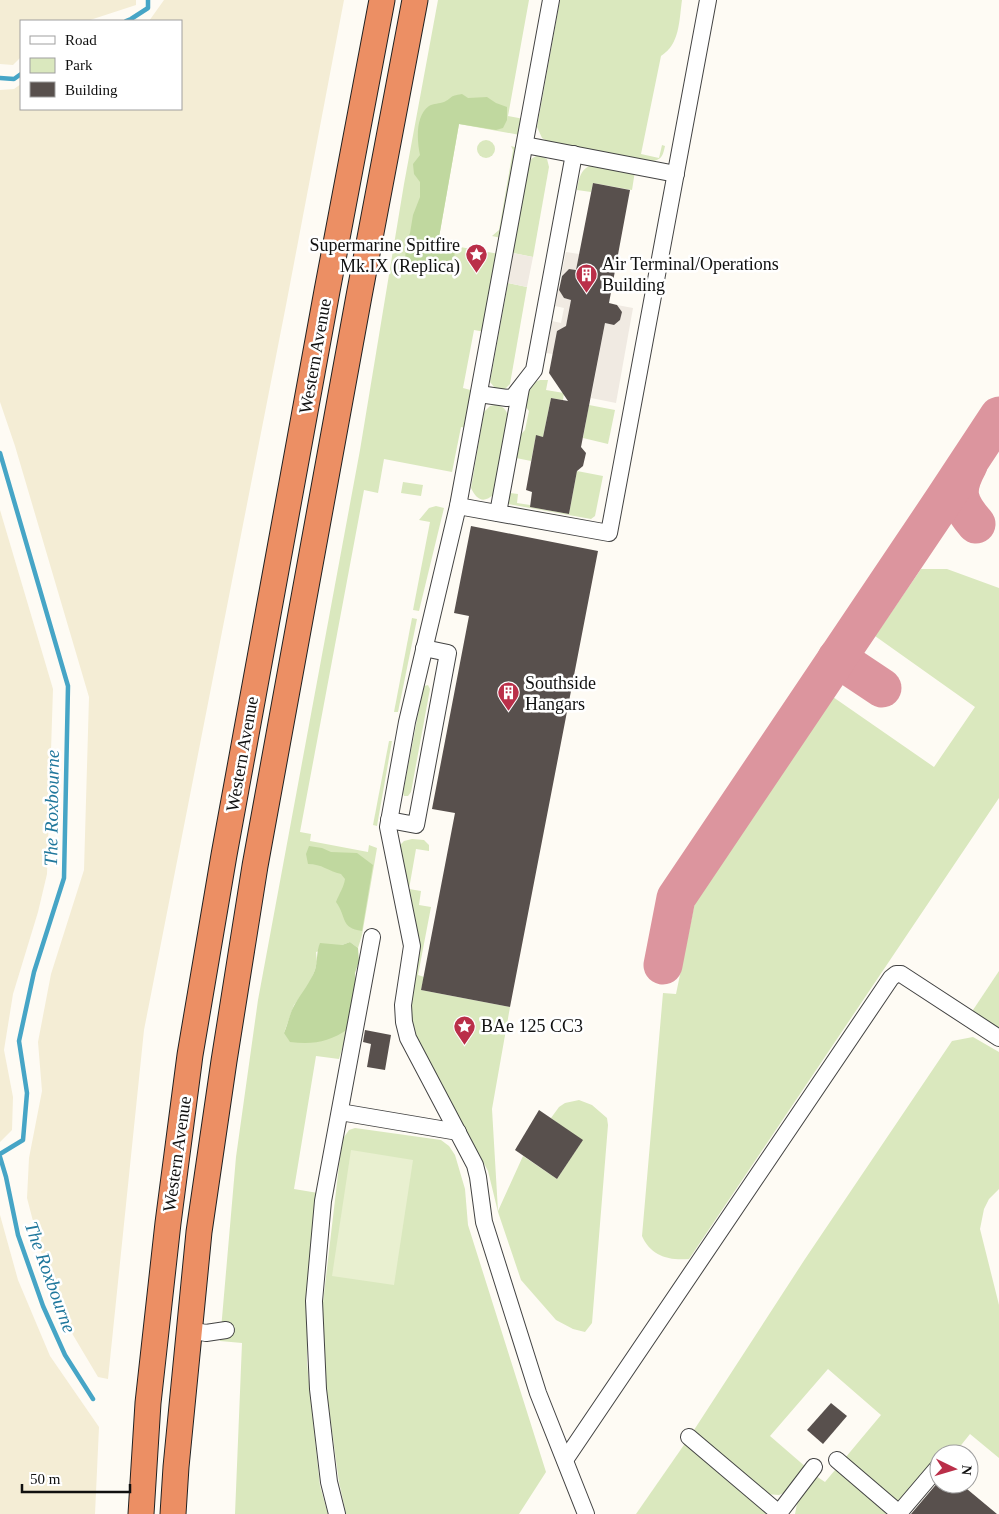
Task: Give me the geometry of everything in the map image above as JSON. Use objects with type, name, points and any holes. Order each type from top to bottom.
[{"type":"highway","name":"Western Avenue","points":[[140,1514],[148,1403],[168,1223],[190,1055],[227,835],[382,0]]},
{"type":"highway","name":"Western Avenue","points":[[173,1514],[199,1232],[255,866],[415,0]]},
{"type":"street","points":[[551,0],[458,506],[407,722],[388,827],[412,946],[403,1005],[404,1022],[408,1038],[475,1165],[484,1222],[538,1393],[586,1514]]},
{"type":"street","points":[[458,506],[610,533],[708,0]]},
{"type":"street","points":[[525,145],[676,174]]},
{"type":"street","points":[[479,394],[507,398],[513,396],[534,370],[574,154]]},
{"type":"street","points":[[498,513],[521,388]]},
{"type":"street","points":[[389,820],[416,824],[448,652],[424,648]]},
{"type":"street","points":[[337,1514],[330,1482],[318,1389],[314,1301],[323,1201],[372,937]]},
{"type":"street","points":[[565,1460],[890,978],[896,974],[901,974],[999,1038]]},
{"type":"street","points":[[340,1112],[458,1132]]},
{"type":"street","points":[[189,1330],[206,1332],[226,1330]]},
{"type":"street","points":[[689,1437],[779,1514],[814,1466]]},
{"type":"street","points":[[837,1460],[900,1513],[929,1478]]},
{"type":"shaded area","points":[[0,0],[136,0],[136,5],[90,20],[20,20],[20,58],[13,65],[0,64]]},
{"type":"shaded area","points":[[164,0],[344,0],[144,1030],[108,1379],[98,1377],[73,1335],[46,1271],[27,1198],[29,1158],[42,1091],[38,1042],[51,974],[84,870],[89,697],[15,446],[0,402],[0,90],[14,89],[20,85],[20,110],[182,110],[182,20],[150,20]]},
{"type":"shaded area","points":[[566,252],[579,254],[576,270],[569,269],[561,276]]},
{"type":"shaded area","points":[[513,253],[533,257],[527,287],[508,283]]},
{"type":"shaded area","points":[[558,288],[564,298],[571,300],[566,326],[553,354],[546,353],[552,321],[561,323],[564,308],[555,306]]},
{"type":"shaded area","points":[[617,305],[633,308],[616,403],[591,398],[605,323],[614,325],[620,320],[622,312]]},
{"type":"shaded area","points":[[0,510],[53,689],[47,874],[38,912],[13,994],[4,1050],[13,1097],[12,1130],[0,1142]]},
{"type":"shaded area","points":[[0,1215],[18,1280],[50,1356],[99,1427],[95,1514],[0,1514]]},
{"type":"green space","points":[[438,0],[529,0],[508,116],[524,119],[520,135],[459,124],[438,243],[499,254],[485,332],[474,330],[463,388],[474,391],[467,428],[461,427],[452,472],[384,459],[378,493],[364,490],[300,832],[311,834],[310,841],[368,852],[369,845],[377,848],[362,935],[358,948],[350,942],[316,952],[317,962],[315,970],[308,987],[294,1005],[284,1033],[348,1029],[339,1059],[316,1056],[294,1189],[318,1193],[307,1314],[307,1363],[320,1486],[328,1514],[235,1514],[242,1343],[220,1341],[236,1157],[258,1000],[360,450],[404,184]]},
{"type":"green space","points":[[560,0],[682,0],[678,31],[675,39],[661,56],[641,154],[659,158],[662,145],[665,146],[663,154],[658,160],[652,161],[547,141],[542,138],[537,127]]},
{"type":"green space","points":[[462,94],[468,98],[487,97],[507,107],[507,120],[503,128],[496,130],[459,124],[438,243],[451,247],[455,251],[454,259],[435,264],[416,264],[405,259],[407,239],[420,197],[420,182],[414,174],[413,164],[420,155],[418,143],[419,122],[424,110],[429,106]]},
{"type":"green space","points":[[486,140],[492,143],[495,149],[492,155],[486,158],[480,155],[477,149],[480,143]]},
{"type":"green space","points":[[511,146],[518,148],[501,238],[492,236],[499,230],[513,150]]},
{"type":"green space","points":[[538,155],[547,159],[549,167],[533,257],[513,253],[529,165],[531,159]]},
{"type":"green space","points":[[592,165],[635,171],[632,190],[593,183],[591,192],[577,190],[579,178],[585,169]]},
{"type":"green space","points":[[508,283],[527,287],[510,384],[504,390],[495,388],[490,382]]},
{"type":"green space","points":[[540,380],[548,380],[546,390],[564,393],[563,400],[551,398],[543,437],[536,436],[531,461],[516,458],[520,435],[525,430],[529,411],[525,406],[527,393],[532,384]]},
{"type":"green space","points":[[495,405],[504,408],[508,416],[493,495],[483,500],[475,495],[471,488],[484,412],[490,406]]},
{"type":"green space","points":[[589,405],[615,410],[608,444],[583,438]]},
{"type":"green space","points":[[577,471],[603,476],[595,516],[591,519],[508,504],[510,493],[518,494],[517,503],[569,514]]},
{"type":"green space","points":[[403,482],[423,485],[421,496],[401,493]]},
{"type":"green space","points":[[436,506],[444,508],[419,611],[413,610],[430,522],[419,520],[429,508]]},
{"type":"green space","points":[[921,569],[947,569],[999,588],[999,798],[689,1259],[667,1258],[650,1248],[642,1236],[663,993],[676,994],[695,902],[833,697],[934,767],[975,707],[875,636]]},
{"type":"green space","points":[[412,618],[417,619],[398,712],[394,712]]},
{"type":"green space","points":[[428,685],[430,689],[411,792],[408,796],[404,796],[403,793],[423,688]]},
{"type":"green space","points":[[389,741],[392,741],[377,826],[373,825]]},
{"type":"green space","points":[[412,839],[424,840],[429,845],[429,851],[416,849],[409,889],[421,891],[419,905],[431,907],[418,975],[424,977],[421,990],[510,1007],[492,1109],[498,1211],[523,1156],[557,1179],[582,1141],[551,1118],[559,1107],[565,1103],[579,1100],[592,1105],[607,1118],[608,1125],[592,1323],[585,1332],[573,1329],[556,1320],[521,1280],[498,1212],[488,1171],[418,1042],[412,1018],[412,1003],[420,947],[399,846],[404,841]]},
{"type":"green space","points":[[309,846],[331,852],[357,853],[373,865],[362,931],[355,930],[347,924],[336,902],[345,879],[341,874],[317,865],[308,864],[306,854]]},
{"type":"green space","points":[[350,942],[358,948],[359,961],[355,973],[356,993],[348,1029],[320,1042],[290,1042],[284,1033],[293,1007],[315,970],[320,943],[342,945]]},
{"type":"green space","points":[[999,971],[999,1029],[971,1013]]},
{"type":"green space","points":[[973,1037],[999,1052],[999,1189],[989,1199],[984,1209],[980,1229],[999,1305],[999,1458],[970,1434],[962,1444],[929,1444],[929,1484],[905,1514],[795,1514],[798,1499],[816,1476],[825,1482],[881,1415],[828,1369],[770,1436],[807,1468],[788,1491],[779,1495],[766,1494],[698,1438],[694,1430],[805,1259],[952,1041]]},
{"type":"green space","points":[[355,1128],[441,1140],[449,1146],[455,1155],[465,1189],[468,1225],[546,1472],[519,1514],[346,1514],[339,1482],[326,1388],[322,1311],[342,1140],[349,1130]]},
{"type":"green space","points":[[351,1150],[413,1160],[394,1285],[332,1276]]},
{"type":"green space","points":[[686,1442],[772,1514],[636,1514]]},
{"type":"building","name":"Air Terminal/Operations Building","points":[[593,183],[630,190],[609,303],[617,305],[622,312],[620,320],[614,325],[605,323],[581,447],[586,453],[583,466],[577,471],[569,514],[530,507],[532,492],[526,490],[536,435],[543,437],[551,398],[568,401],[549,373],[557,331],[566,326],[571,300],[564,298],[559,290],[562,276],[569,269],[576,270]]},
{"type":"building","name":"Southside Hangars","points":[[471,526],[598,551],[510,1007],[421,990],[455,813],[432,809],[469,616],[454,613]]},
{"type":"building","points":[[365,1030],[391,1035],[385,1070],[367,1067],[371,1044],[363,1042]]},
{"type":"building","points":[[539,1110],[583,1140],[557,1179],[515,1150]]},
{"type":"building","points":[[831,1403],[847,1416],[823,1444],[807,1430]]},
{"type":"building","points":[[929,1493],[973,1494],[997,1514],[911,1514]]},
{"type":"waterway","points":[[128,20],[148,8],[148,0]]},
{"type":"waterway","points":[[0,78],[14,79],[20,75]]},
{"type":"waterway","name":"The Roxbourne","points":[[0,453],[68,686],[64,878],[34,972],[19,1041],[27,1093],[23,1140],[0,1154]]},
{"type":"waterway","name":"The Roxbourne","points":[[0,1157],[18,1235],[43,1306],[65,1355],[93,1399]]},
{"type":"taxiway","points":[[663,965],[676,898],[999,416]]},
{"type":"taxiway","points":[[968,465],[959,489],[961,503],[976,524]]},
{"type":"taxiway","points":[[837,658],[882,688]]},
{"type":"place","name":"Supermarine Spitfire Mk.IX (Replica)","points":[[476,274]]},
{"type":"place","name":"Air Terminal/Operations Building","points":[[586,293]]},
{"type":"place","name":"Southside Hangars","points":[[509,712]]},
{"type":"place","name":"BAe 125 CC3","points":[[465,1045]]}]
